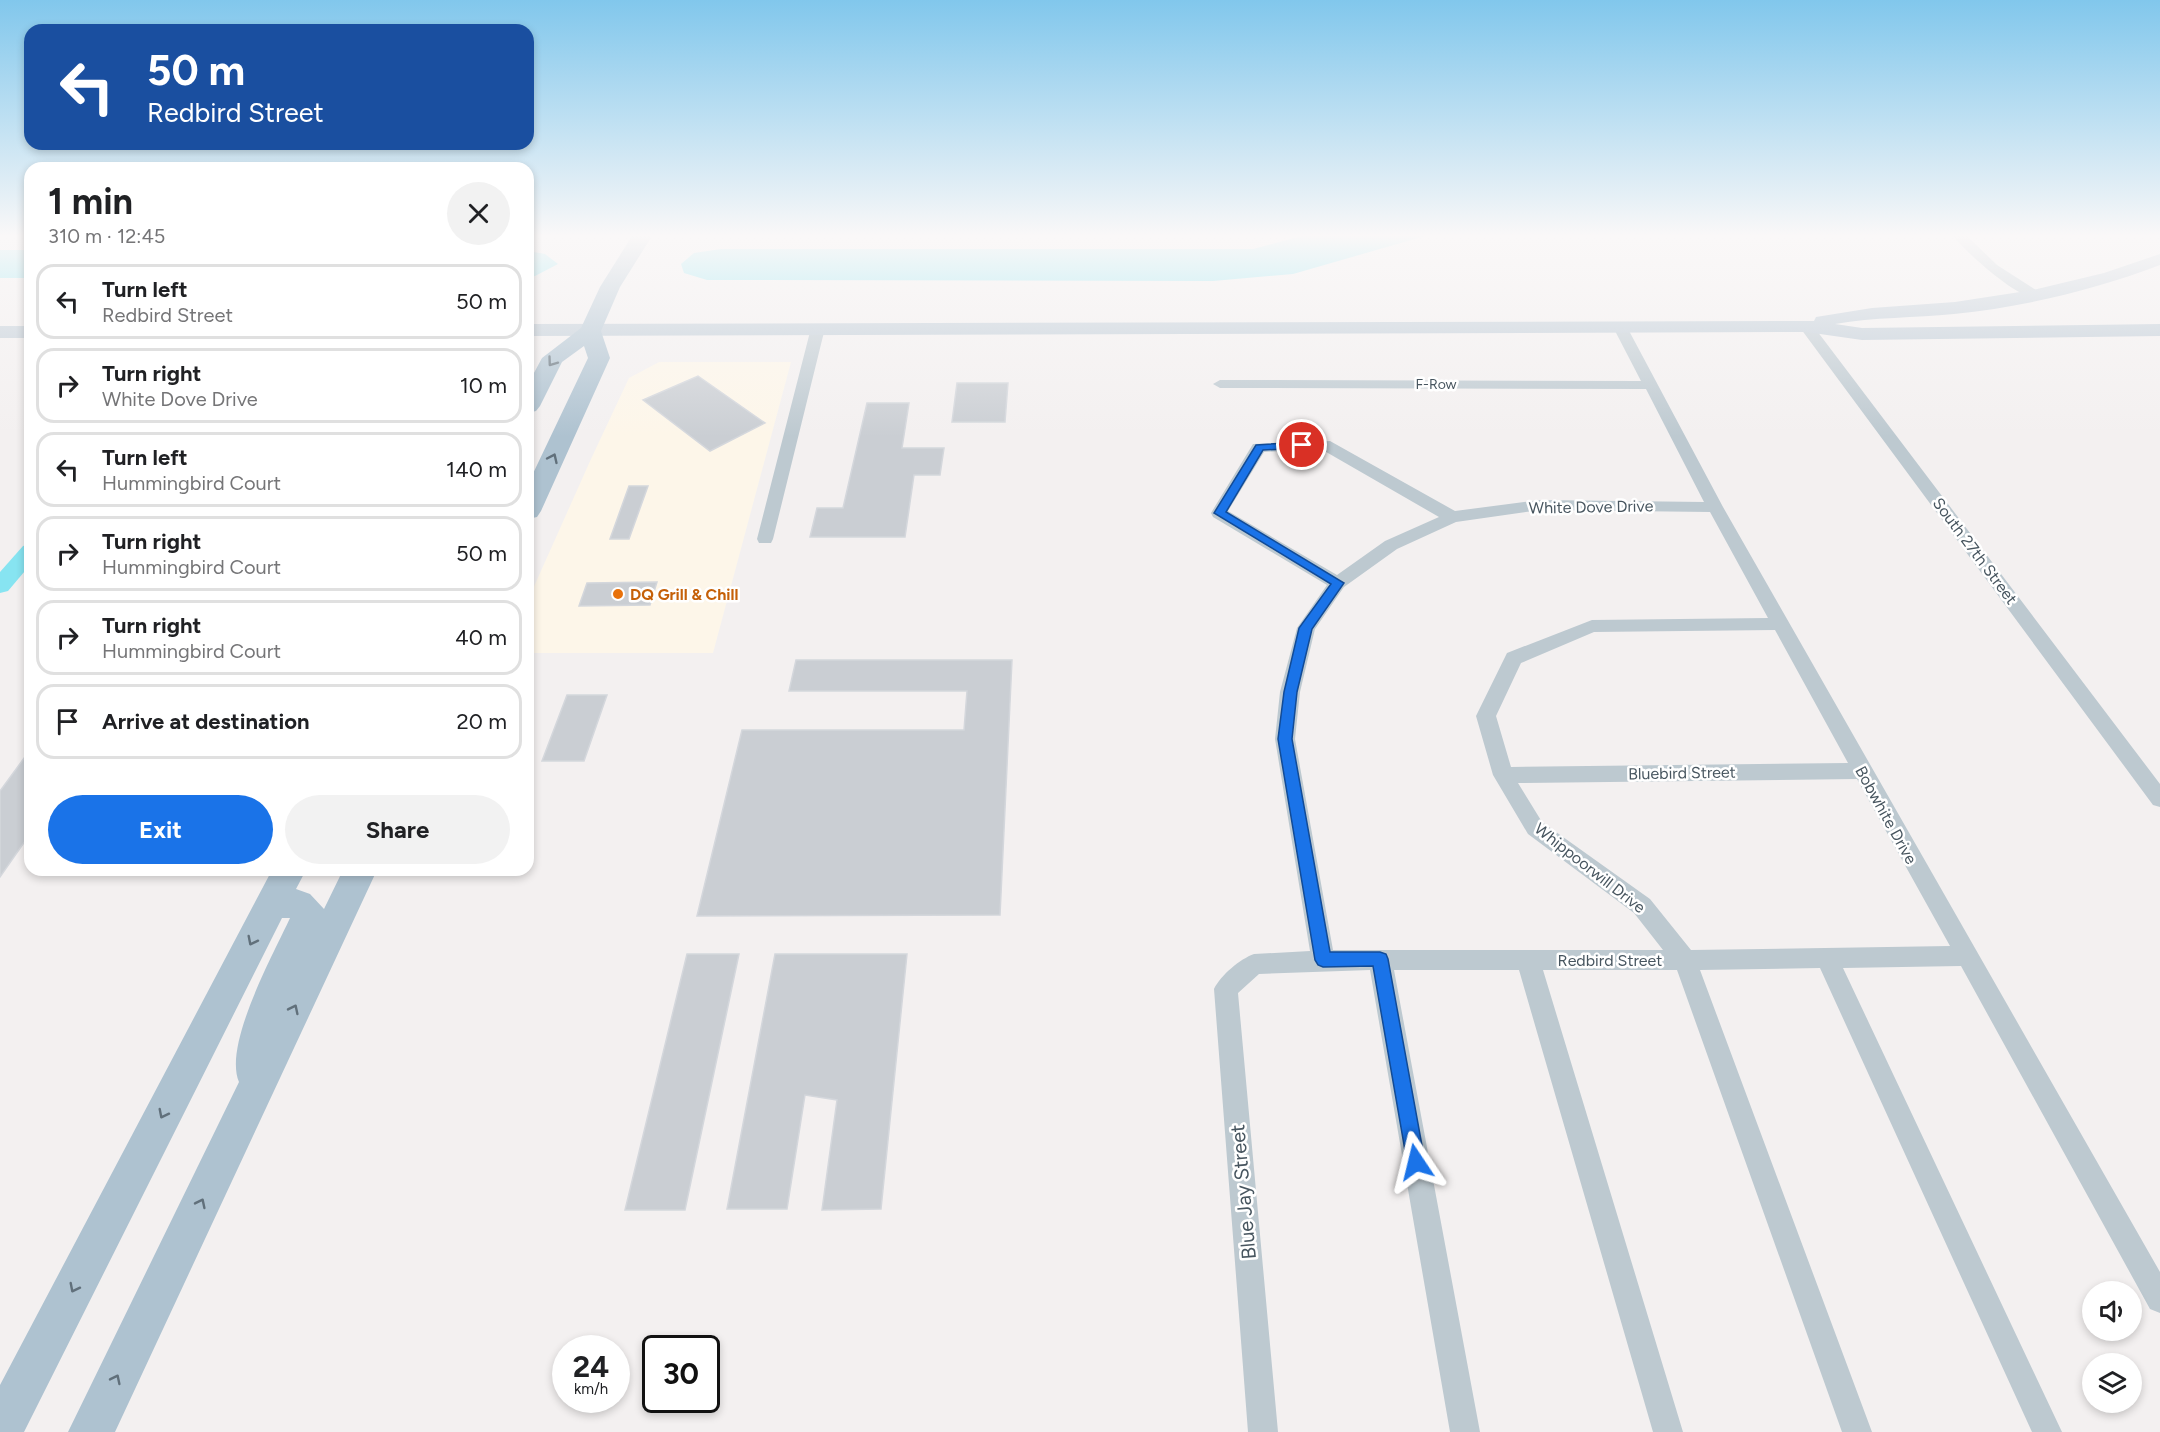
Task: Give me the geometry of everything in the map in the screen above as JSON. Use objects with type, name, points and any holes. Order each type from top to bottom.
[{"type":"main road","points":[[534,394],[553,358],[590,331],[603,303]]},
{"type":"main road","points":[[1806,326],[1851,315],[1956,308],[1987,303]]},
{"type":"main road","points":[[534,330],[1806,326],[1862,334],[2160,330]]},
{"type":"main road","points":[[534,498],[599,358],[590,331]]},
{"type":"main road","points":[[0,332],[24,332]]},
{"type":"main road","points":[[91,1432],[357,876]]},
{"type":"main road","points":[[0,1432],[280,887],[309,915],[261,1023],[251,1099]]},
{"type":"street","name":"South 27th Street","points":[[1806,326],[2152,777],[2160,799]]},
{"type":"street","name":"Bobwhite Drive","points":[[1620,327],[1715,507],[2160,1299]]},
{"type":"street","points":[[765,539],[818,328]]},
{"type":"street","name":"F-Row","points":[[1220,384],[1652,385]]},
{"type":"street","points":[[1338,583],[1219,513],[1259,447],[1324,444],[1452,517]]},
{"type":"street","name":"White Dove Drive","points":[[1323,960],[1285,739],[1290,692],[1306,628],[1338,583],[1391,545],[1452,517],[1540,505],[1715,507]]},
{"type":"street","name":"Whippoorwill Drive","points":[[1782,624],[1592,626],[1514,658],[1486,716],[1503,775],[1535,828],[1642,906],[1685,960],[1857,1432]]},
{"type":"street","name":"Bluebird Street","points":[[1503,775],[1862,771]]},
{"type":"street","name":"Redbird Street","points":[[1254,964],[1380,959],[1685,960],[1966,956]]},
{"type":"street","points":[[1827,958],[2047,1432]]},
{"type":"street","points":[[1380,959],[1465,1432]]},
{"type":"street","points":[[1528,960],[1668,1432]]},
{"type":"street","name":"Blue Jay Street","points":[[1254,964],[1226,989],[1263,1432]]},
{"type":"shaded area","points":[[659,362],[791,362],[713,653],[534,653],[534,587],[629,378]]},
{"type":"building","points":[[698,376],[765,423],[710,451],[643,400]]},
{"type":"building","points":[[957,383],[1008,383],[1005,422],[952,422]]},
{"type":"building","points":[[867,403],[909,403],[902,448],[944,448],[940,475],[914,475],[905,537],[810,537],[817,508],[843,508]]},
{"type":"building","points":[[629,486],[648,486],[629,539],[610,539]]},
{"type":"building","name":"DQ Grill & Chill","points":[[657,582],[650,605],[579,606],[587,583]]},
{"type":"building","points":[[796,660],[1012,660],[1000,915],[697,916],[742,730],[964,730],[967,691],[789,691]]},
{"type":"building","points":[[567,695],[607,695],[584,761],[542,761]]},
{"type":"building","points":[[24,758],[24,843],[0,877],[0,791]]},
{"type":"building","points":[[687,954],[739,954],[685,1210],[625,1210]]},
{"type":"building","points":[[775,954],[907,954],[881,1209],[822,1210],[837,1100],[805,1095],[787,1209],[727,1209]]},
{"type":"waterway","points":[[0,586],[24,558]]},
{"type":"place","name":"DQ Grill & Chill","points":[[618,594]]},
{"type":"route","points":[[1302,445],[1259,447],[1219,513],[1338,583],[1306,628],[1290,692],[1285,739],[1323,960],[1380,959],[1416,1162]]}]
